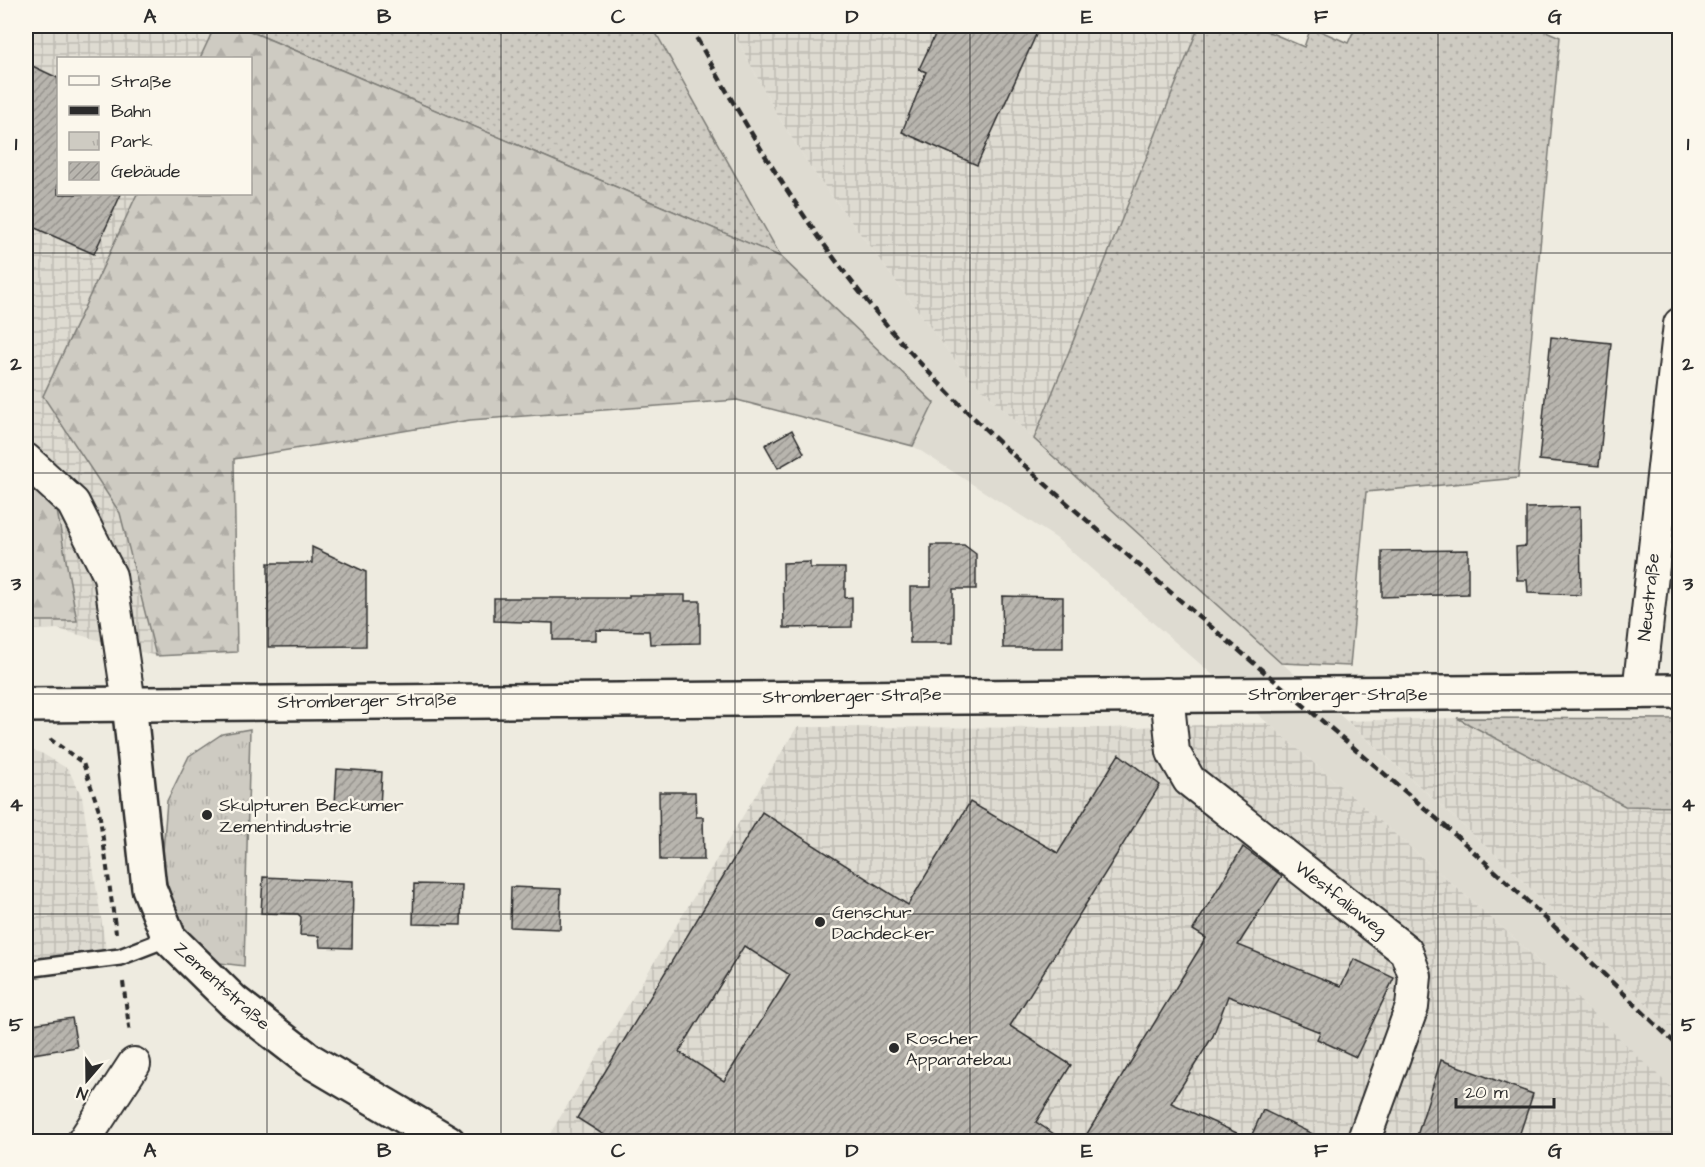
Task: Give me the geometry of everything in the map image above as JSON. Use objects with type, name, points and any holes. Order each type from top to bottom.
[{"type":"main road","name":"Stromberger Straße","points":[[26,705],[1680,691]]},
{"type":"main road","name":"Zementstraße","points":[[129,703],[148,888],[169,938],[233,1001],[309,1060],[448,1142]]},
{"type":"street","name":"Neustraße","points":[[1639,692],[1680,324]]},
{"type":"street","points":[[26,460],[72,503],[110,576],[129,703]]},
{"type":"street","name":"Westfaliaweg","points":[[1167,694],[1173,752],[1190,780],[1406,951],[1415,976],[1412,1007],[1363,1142]]},
{"type":"street","points":[[83,1142],[134,1064]]},
{"type":"lane","points":[[26,969],[120,957],[169,938]]},
{"type":"path","points":[[44,739],[54,740],[83,763],[99,810],[134,1064]]},
{"type":"shaded area","points":[[26,26],[215,26],[200,57],[57,57],[57,195],[137,195],[43,396],[120,513],[156,656],[58,629],[26,630]]},
{"type":"shaded area","points":[[652,26],[730,26],[778,116],[811,168],[963,371],[1058,462],[1508,866],[1679,1036],[1679,1096],[1514,938],[1056,538],[913,446],[934,403],[781,257]]},
{"type":"shaded area","points":[[730,26],[1199,26],[1034,439],[963,371],[811,168],[778,116]]},
{"type":"shaded area","points":[[1457,718],[1625,806],[1679,807],[1679,1036],[1508,866],[1347,721]]},
{"type":"shaded area","points":[[1268,723],[1514,938],[1680,1096],[1679,1142],[545,1142],[797,727],[1107,728]]},
{"type":"shaded area","points":[[26,747],[68,769],[82,797],[106,950],[26,964]]},
{"type":"green space","points":[[215,26],[238,26],[781,257],[934,403],[913,446],[737,400],[470,420],[234,459],[237,652],[156,656],[120,513],[43,396],[137,195],[252,195],[252,57],[200,57]]},
{"type":"green space","points":[[238,26],[652,26],[781,257]]},
{"type":"green space","points":[[1199,26],[1255,26],[1304,47],[1311,27],[1348,43],[1356,26],[1534,26],[1560,37],[1518,478],[1366,492],[1350,666],[1281,663],[1034,439]]},
{"type":"green space","points":[[26,481],[54,494],[77,621],[26,621]]},
{"type":"green space","points":[[1457,718],[1679,719],[1679,807],[1625,806]]},
{"type":"green space","points":[[250,729],[244,966],[204,961],[179,928],[162,864],[167,801],[189,756],[222,734]]},
{"type":"building","points":[[939,26],[1040,26],[977,165],[902,132],[926,72],[919,69]]},
{"type":"building","points":[[26,63],[57,78],[57,195],[121,195],[94,254],[26,224]]},
{"type":"building","points":[[1551,337],[1611,343],[1599,466],[1539,460]]},
{"type":"building","points":[[792,430],[804,453],[778,468],[765,445]]},
{"type":"building","points":[[1580,507],[1581,595],[1528,593],[1527,580],[1517,580],[1516,547],[1526,546],[1526,508]]},
{"type":"building","points":[[931,545],[964,545],[976,554],[976,589],[953,589],[953,643],[910,643],[910,587],[931,587]]},
{"type":"building","points":[[312,547],[366,572],[366,646],[268,647],[268,563],[312,563]]},
{"type":"building","points":[[1468,550],[1468,594],[1382,597],[1382,551]]},
{"type":"building","points":[[810,562],[810,568],[845,568],[845,598],[852,597],[852,627],[784,628],[783,563]]},
{"type":"building","points":[[629,595],[685,595],[685,601],[700,601],[700,643],[650,644],[649,631],[596,630],[596,640],[553,640],[553,623],[494,621],[494,598],[629,598]]},
{"type":"building","points":[[1002,596],[1063,597],[1063,648],[1003,648]]},
{"type":"building","points":[[1119,754],[1160,785],[1010,1026],[1071,1065],[1036,1122],[1066,1142],[615,1142],[577,1118],[762,812],[908,905],[970,802],[1058,853]],"holes":[[[744,946],[790,975],[724,1081],[679,1052]]]},
{"type":"building","points":[[337,769],[382,772],[380,807],[335,804]]},
{"type":"building","points":[[659,792],[695,792],[696,817],[703,817],[704,860],[660,860]]},
{"type":"building","points":[[1243,847],[1282,876],[1238,945],[1341,986],[1354,959],[1394,978],[1356,1057],[1317,1039],[1320,1032],[1228,996],[1213,1036],[1171,1103],[1250,1139],[1263,1110],[1329,1142],[1082,1142],[1206,938],[1193,930]]},
{"type":"building","points":[[263,877],[353,881],[352,948],[320,947],[319,936],[300,935],[301,917],[298,914],[261,913]]},
{"type":"building","points":[[414,884],[462,885],[461,925],[413,924]]},
{"type":"building","points":[[511,887],[561,889],[560,929],[510,927]]},
{"type":"building","points":[[72,1018],[77,1047],[26,1055],[26,1025]]},
{"type":"building","points":[[1441,1060],[1533,1094],[1517,1142],[1415,1142]]},
{"type":"railway","points":[[690,26],[760,147],[811,226],[867,301],[952,396],[1071,506],[1473,851],[1680,1048]]},
{"type":"place","name":"Skulpturen Beckumer Zementindustrie","points":[[207,815]]},
{"type":"place","name":"Genschur Dachdecker","points":[[820,922]]},
{"type":"place","name":"Roscher Apparatebau","points":[[894,1048]]}]
